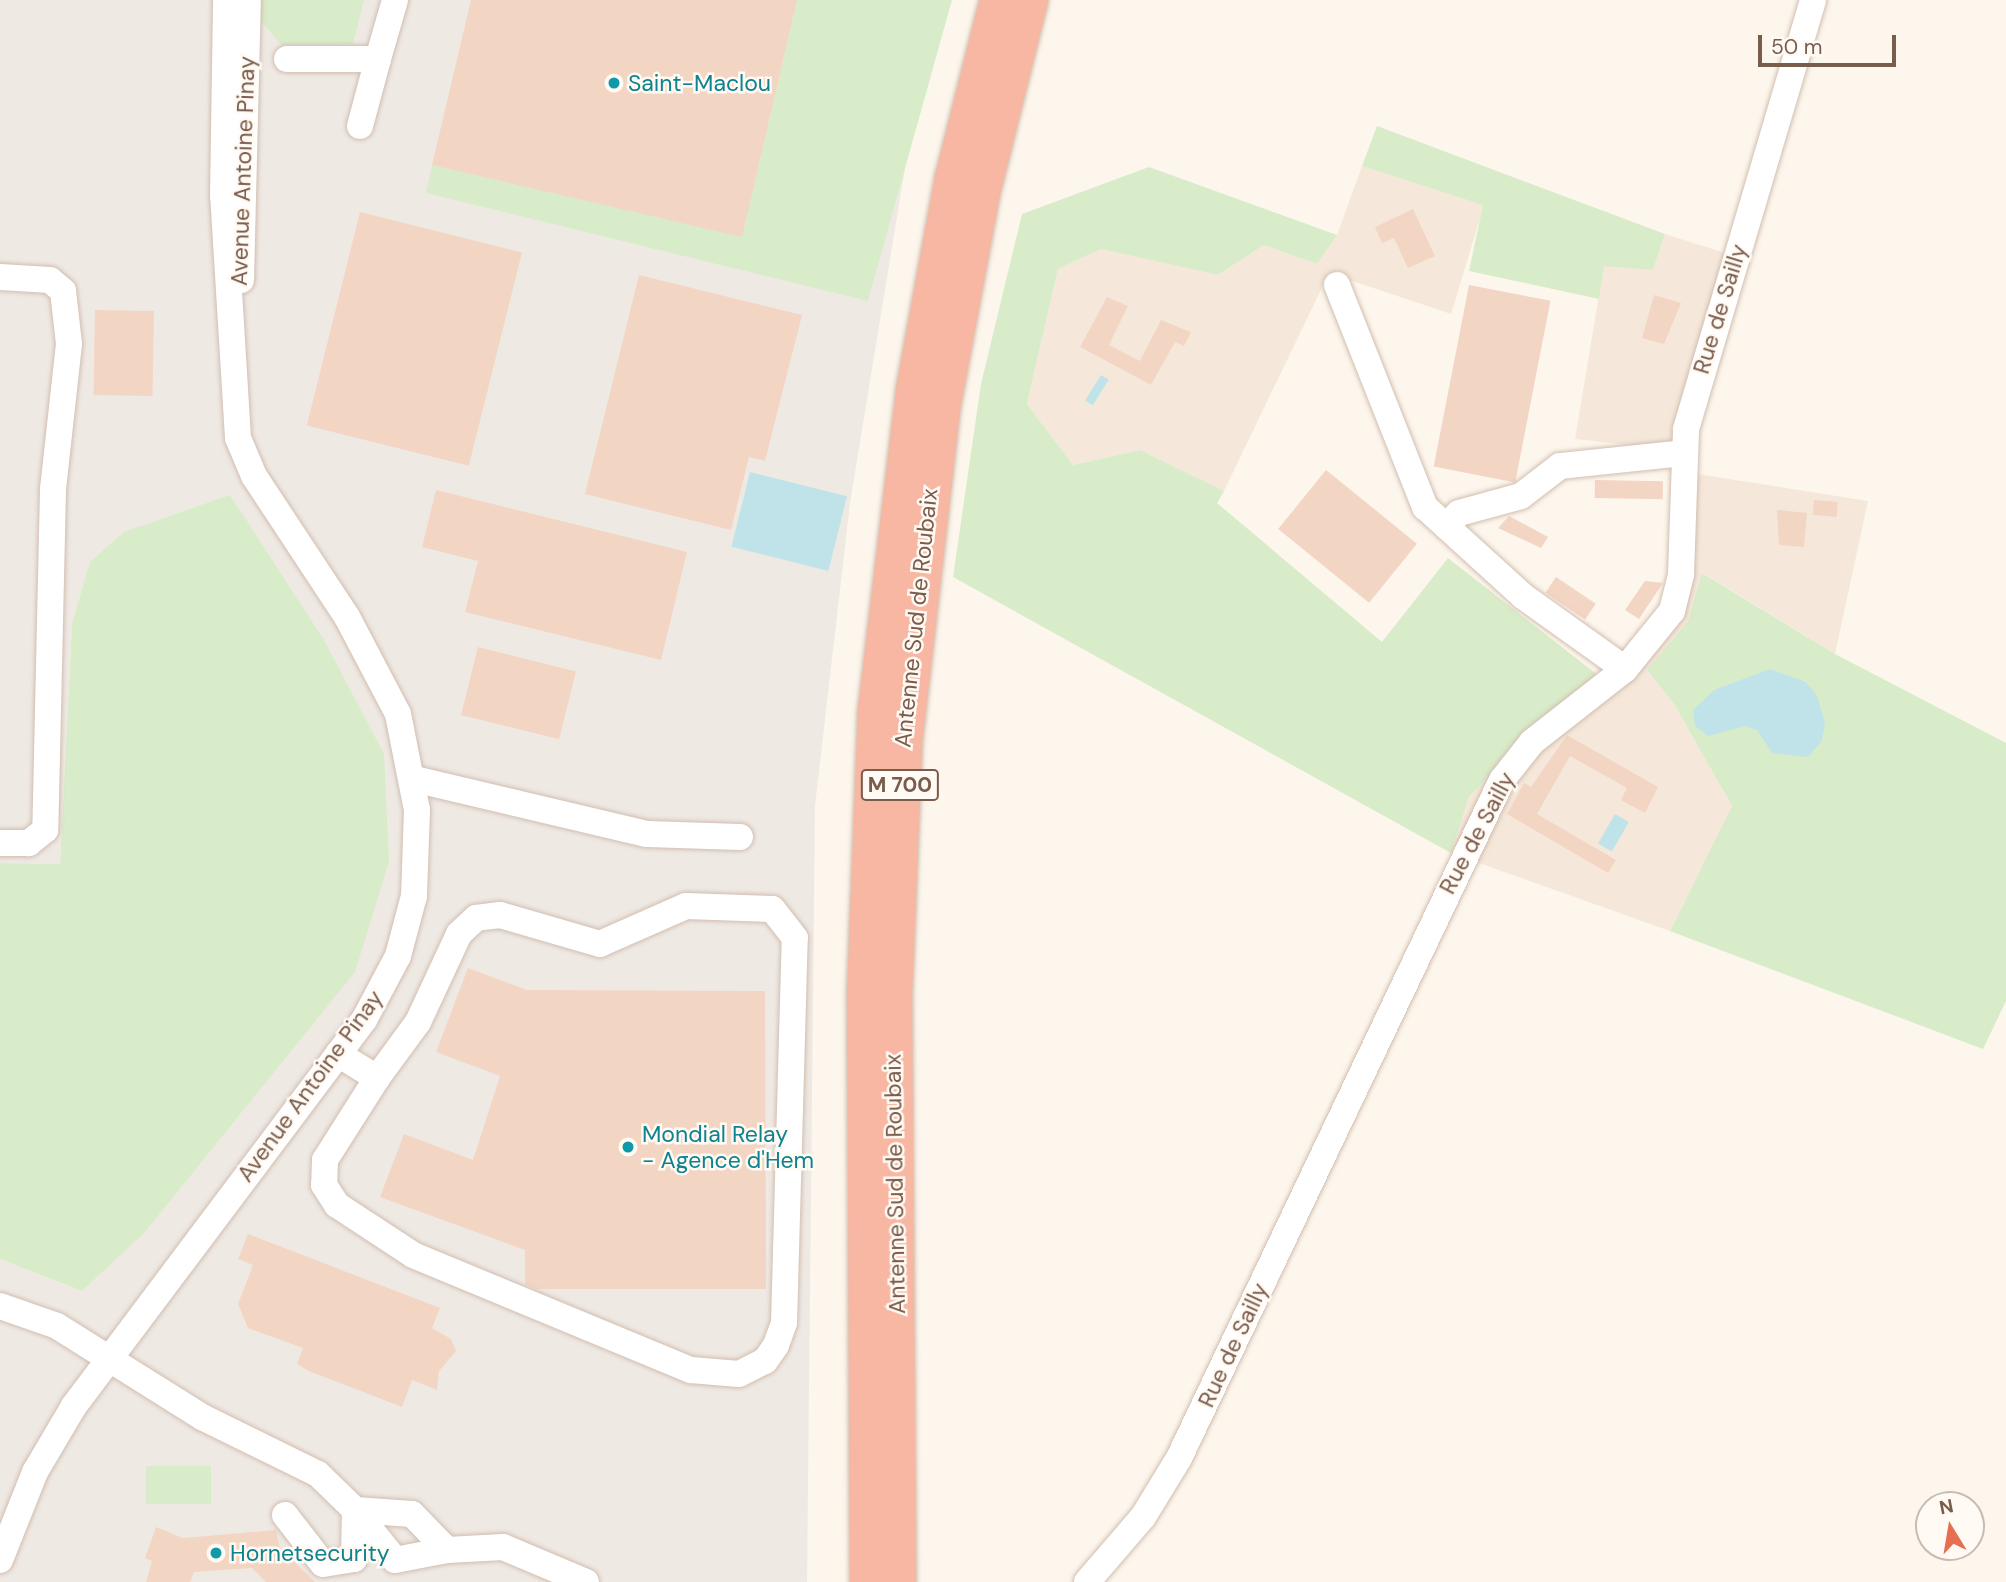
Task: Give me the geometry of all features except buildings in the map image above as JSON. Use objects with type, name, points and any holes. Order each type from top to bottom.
[{"type":"highway","name":"Antenne Sud de Roubaix","points":[[869,1582],[866,1008],[877,711],[915,391],[954,179],[999,0]]},
{"type":"highway","name":"Antenne Sud de Roubaix","points":[[897,1582],[893,996],[903,743],[941,408],[981,192],[1029,0]]},
{"type":"street","name":"Avenue Antoine Pinay","points":[[226,0],[236,58]]},
{"type":"street","name":"Avenue Antoine Pinay","points":[[0,1560],[47,1449],[109,1354],[338,1054],[388,979],[407,926],[417,868],[414,779],[398,714],[370,657],[243,452],[234,407],[234,341],[224,205],[236,58],[248,0]]},
{"type":"street","points":[[360,126],[395,0]]},
{"type":"street","name":"Rue de Sailly","points":[[1087,1582],[1143,1517],[1179,1458],[1502,780],[1532,742],[1625,669],[1660,630],[1678,592],[1684,453],[1706,352],[1813,0]]},
{"type":"street","points":[[287,59],[378,59]]},
{"type":"street","points":[[0,277],[57,286],[68,309],[69,344],[53,490],[45,830],[29,843],[0,843]]},
{"type":"street","points":[[1337,285],[1425,507],[1524,597],[1625,669]]},
{"type":"street","points":[[1446,526],[1459,513],[1521,496],[1560,466],[1684,453]]},
{"type":"street","points":[[414,779],[646,834],[740,838]]},
{"type":"street","points":[[686,906],[772,909],[795,938],[784,1324],[776,1345],[765,1361],[739,1374],[691,1370],[412,1255],[337,1205],[324,1185],[325,1160],[377,1078],[418,1022],[459,934],[475,918],[500,915],[600,944],[686,906]]},
{"type":"street","points":[[338,1054],[377,1078]]},
{"type":"street","points":[[0,1306],[38,1317],[109,1354],[202,1417],[317,1474],[355,1510],[395,1560],[447,1550],[503,1547],[586,1582]]},
{"type":"street","points":[[285,1515],[323,1564],[338,1564],[354,1559],[355,1510]]},
{"type":"street","points":[[355,1510],[412,1514],[447,1550]]},
{"type":"shaded area","points":[[0,0],[946,0],[917,95],[850,503],[815,806],[807,1582],[0,1582],[0,1259],[82,1291],[72,624],[60,864],[0,863]]},
{"type":"shaded area","points":[[1362,166],[1484,205],[1451,314],[1329,273],[1224,491],[1140,450],[1073,465],[1027,404],[1058,269],[1101,249],[1218,275],[1264,245],[1317,264],[1337,235]]},
{"type":"shaded area","points":[[1665,234],[1744,259],[1699,411],[1697,474],[1868,501],[1835,654],[1703,573],[1688,621],[1647,670],[1674,704],[1732,806],[1670,931],[1451,853],[1469,797],[1540,722],[1646,635],[1667,602],[1675,450],[1575,439],[1604,265],[1653,270]]},
{"type":"green space","points":[[253,0],[364,0],[353,44],[281,45],[253,11]]},
{"type":"green space","points":[[797,0],[952,0],[868,301],[426,193],[432,165],[742,236]]},
{"type":"green space","points":[[1377,126],[1665,234],[1653,270],[1604,266],[1599,299],[1469,271],[1483,205],[1362,166]]},
{"type":"green space","points":[[1149,167],[1337,235],[1317,264],[1264,245],[1218,275],[1101,249],[1058,269],[1027,404],[1073,465],[1140,450],[1224,491],[1217,503],[1382,642],[1448,558],[1599,676],[1540,722],[1469,797],[1451,853],[953,577],[981,384],[1022,214]]},
{"type":"green space","points":[[230,495],[324,640],[384,754],[389,862],[355,972],[145,1232],[82,1291],[0,1259],[0,863],[60,864],[72,624],[90,562],[124,532]]},
{"type":"green space","points":[[1702,573],[1835,654],[2006,743],[2006,1001],[1983,1049],[1670,931],[1732,806],[1674,704],[1647,670],[1688,621]]},
{"type":"green space","points":[[146,1466],[211,1466],[211,1504],[146,1504]]},
{"type":"water","points":[[1101,375],[1109,380],[1093,405],[1085,400]]},
{"type":"water","points":[[750,472],[847,496],[828,571],[731,547]]},
{"type":"water","points":[[1770,669],[1806,682],[1817,696],[1825,722],[1822,741],[1808,757],[1772,753],[1757,730],[1745,726],[1708,736],[1695,726],[1693,710],[1714,690]]},
{"type":"water","points":[[1615,814],[1629,822],[1612,851],[1598,843]]},
{"type":"place","name":"Saint-Maclou","points":[[614,83]]},
{"type":"place","name":"Mondial Relay - Agence d'Hem","points":[[628,1147]]},
{"type":"place","name":"Hornetsecurity","points":[[216,1553]]}]
